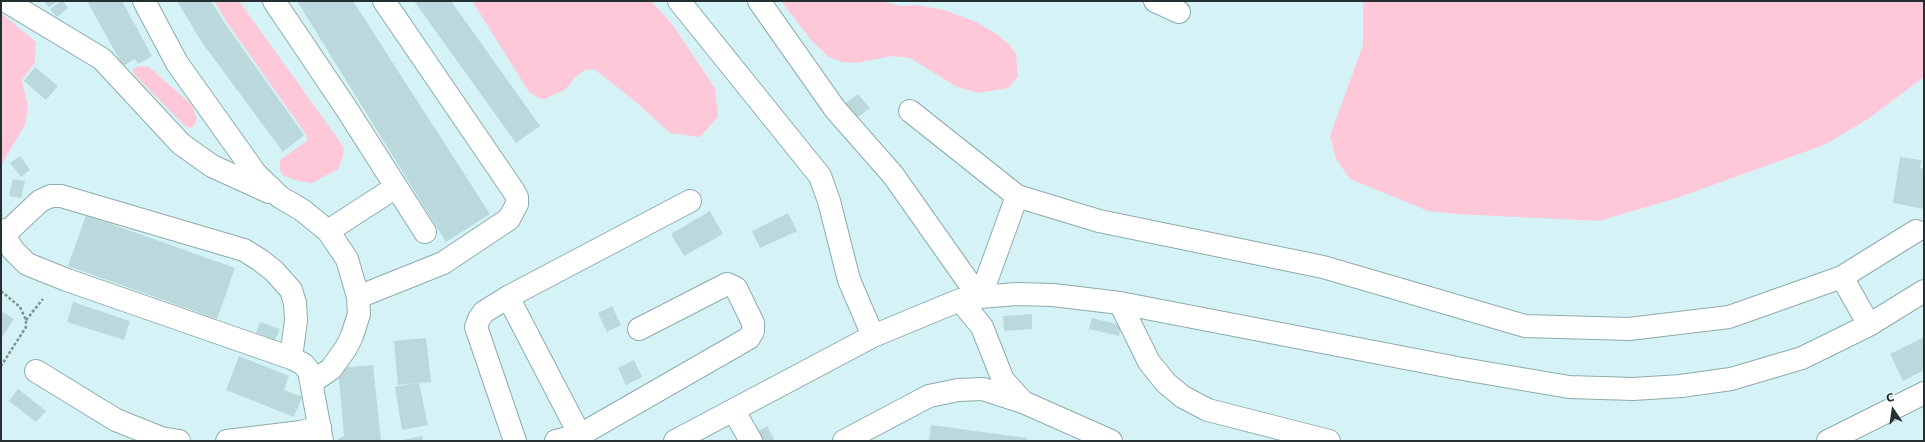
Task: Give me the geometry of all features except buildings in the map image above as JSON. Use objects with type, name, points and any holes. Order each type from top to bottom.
[{"type":"street","points":[[6,1],[102,60],[181,144],[212,166],[280,196],[302,210],[328,231],[347,259],[358,297],[359,314],[352,336],[346,348],[331,368],[312,382]]},
{"type":"street","points":[[144,1],[177,62],[256,174],[280,196]]},
{"type":"street","points":[[274,1],[346,108],[425,232]]},
{"type":"street","points":[[358,297],[443,263],[509,219],[518,204],[517,197],[513,190],[384,1]]},
{"type":"street","points":[[680,1],[820,176],[829,201],[849,280],[873,336]]},
{"type":"street","points":[[759,1],[835,109],[893,175],[969,298],[1003,380],[1023,402]]},
{"type":"street","points":[[1155,1],[1179,12]]},
{"type":"street","points":[[910,111],[1017,196],[1099,221],[1323,267],[1525,326],[1629,329],[1729,317],[1842,277],[1916,231]]},
{"type":"street","points":[[328,231],[396,187]]},
{"type":"street","points":[[227,441],[301,432],[321,434],[312,382],[309,372],[303,364],[291,358],[74,283],[27,264],[13,250],[2,232],[40,201],[51,196],[61,196],[244,250],[274,271],[291,290],[295,303],[296,320],[291,358]]},
{"type":"street","points":[[675,441],[873,336],[969,298],[984,287],[1017,196]]},
{"type":"street","points":[[515,441],[476,327],[479,318],[484,312],[508,297],[690,201]]},
{"type":"street","points":[[1842,277],[1868,325]]},
{"type":"street","points":[[556,441],[581,438],[749,338],[753,331],[753,323],[736,288],[727,284],[639,329]]},
{"type":"street","points":[[969,298],[1017,294],[1053,295],[1120,303],[1457,368],[1577,387],[1633,389],[1681,386],[1731,379],[1802,358],[1868,325],[1924,291]]},
{"type":"street","points":[[508,297],[581,438]]},
{"type":"street","points":[[1120,303],[1148,362],[1166,383],[1183,397],[1208,410],[1328,441]]},
{"type":"street","points":[[36,371],[116,420],[161,438],[179,441]]},
{"type":"street","points":[[844,441],[929,396],[958,390],[983,389],[1023,402],[1111,441]]},
{"type":"street","points":[[1828,441],[1924,393]]},
{"type":"street","points":[[734,411],[751,441]]},
{"type":"path","points":[[1,290],[20,307],[26,320],[26,326],[1,366]]},
{"type":"shaded area","points":[[214,1],[239,1],[344,148],[342,160],[338,169],[312,183],[299,181],[284,176],[280,171],[280,160],[307,141],[307,136],[228,24]]},
{"type":"shaded area","points":[[472,1],[651,1],[672,24],[715,88],[718,117],[700,137],[670,133],[636,102],[594,69],[585,70],[575,77],[566,89],[545,99],[540,99],[529,92]]},
{"type":"shaded area","points":[[781,1],[880,1],[902,6],[916,5],[944,10],[976,22],[995,33],[1009,44],[1016,54],[1018,77],[1008,88],[979,93],[957,87],[910,58],[892,56],[855,63],[842,62],[829,57],[811,40]]},
{"type":"shaded area","points":[[1363,1],[1924,1],[1924,77],[1868,119],[1824,145],[1674,199],[1599,221],[1457,214],[1428,211],[1350,179],[1336,159],[1330,136],[1363,45]]},
{"type":"shaded area","points":[[1,13],[36,42],[35,62],[22,80],[28,107],[25,125],[1,165]]},
{"type":"shaded area","points":[[139,66],[149,67],[192,105],[197,119],[193,127],[190,128],[185,126],[133,73],[133,69]]}]
